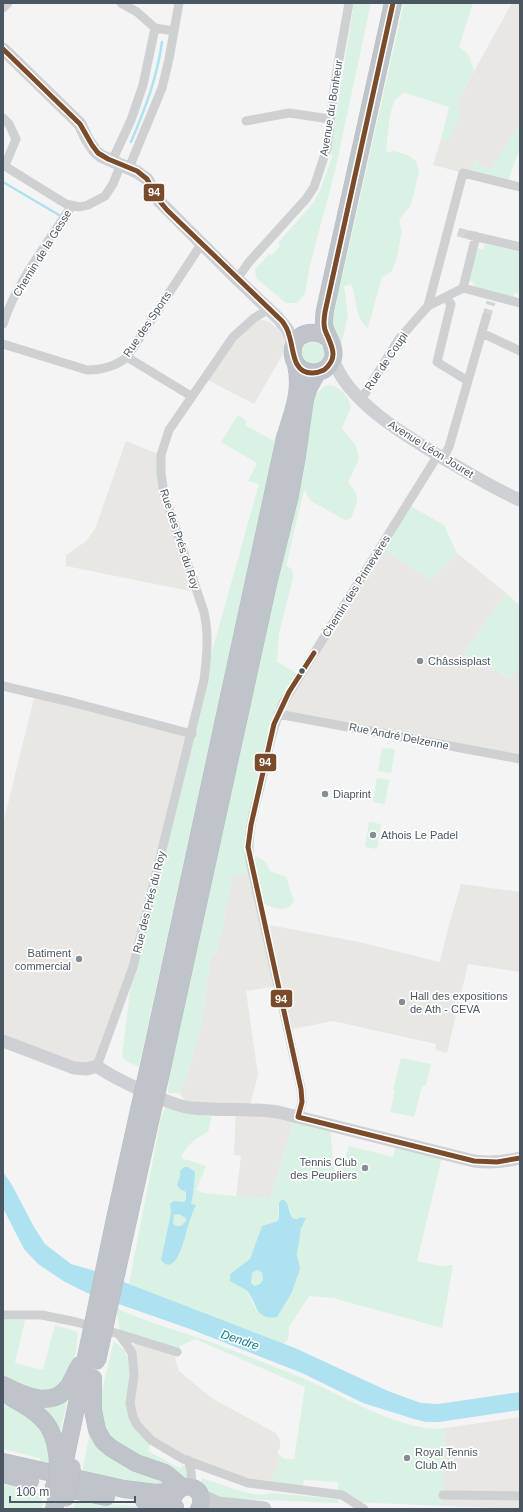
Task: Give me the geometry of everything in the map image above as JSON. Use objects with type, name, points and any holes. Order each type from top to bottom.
[{"type":"highway","points":[[187,1497],[165,1472],[136,1463],[102,1441],[97,1430],[93,1410],[92,1359],[154,1071],[285,438],[297,397],[299,385],[296,364],[293,358],[293,348],[297,340],[307,333],[318,305],[382,3]]},
{"type":"highway","points":[[154,1071],[288,502],[297,456],[305,399],[309,387],[319,372],[327,368],[333,357],[333,346],[328,339],[324,326],[325,310],[393,3]]},
{"type":"highway","points":[[307,333],[319,333],[328,339]]},
{"type":"highway","points":[[296,364],[305,371],[319,372]]},
{"type":"highway","points":[[3,1385],[28,1396],[43,1399],[51,1398],[68,1387],[75,1372],[92,1359]]},
{"type":"highway","points":[[60,1503],[65,1466],[83,1375],[92,1359]]},
{"type":"highway","points":[[65,1466],[93,1378]]},
{"type":"highway","points":[[3,1394],[31,1409],[44,1420],[65,1466]]},
{"type":"highway","points":[[3,1462],[124,1489],[187,1497]]},
{"type":"highway","points":[[3,1474],[84,1493],[127,1500],[160,1503],[187,1497]]},
{"type":"main road","points":[[187,1497],[208,1500],[218,1504],[264,1509]]},
{"type":"street","points":[[3,8],[8,3]]},
{"type":"street","points":[[121,3],[137,12],[155,28],[174,28]]},
{"type":"street","points":[[3,118],[9,124],[16,139],[6,163],[3,165],[66,204],[80,207],[88,206],[105,196],[113,184],[121,164],[162,88],[178,3]]},
{"type":"street","name":"Avenue du Bonheur","points":[[237,279],[250,262],[306,199],[314,186],[327,148],[336,76],[349,3]]},
{"type":"street","points":[[121,164],[131,120],[144,85],[155,28]]},
{"type":"street","points":[[3,49],[80,124],[95,151],[101,156],[121,164],[147,178],[159,201],[279,319],[291,337],[293,348]]},
{"type":"street","points":[[246,121],[290,113],[330,119]]},
{"type":"street","name":"Rue de Coupi","points":[[361,400],[399,339],[428,306],[453,231],[463,173],[520,187]]},
{"type":"street","name":"Chemin de la Gesse","points":[[3,324],[17,292],[72,205]]},
{"type":"street","points":[[520,247],[472,235],[463,288],[492,299],[520,303]]},
{"type":"street","name":"Rue des Sports","points":[[3,344],[87,370],[106,368],[121,362],[127,356],[202,243]]},
{"type":"street","name":"Rue de Coupi","points":[[428,306],[463,288]]},
{"type":"street","points":[[446,298],[451,304],[437,362],[468,381]]},
{"type":"street","name":"Rue des Prés du Roy","points":[[97,1066],[134,967],[192,734],[204,680],[208,647],[204,612],[166,503],[161,472],[161,455],[169,430],[191,396],[234,337],[254,318],[269,309]]},
{"type":"street","points":[[440,456],[449,448],[486,318]]},
{"type":"street","points":[[279,319],[307,333]]},
{"type":"street","points":[[482,334],[520,351]]},
{"type":"street","points":[[127,356],[191,396]]},
{"type":"street","name":"Avenue Léon Jouret","points":[[333,357],[336,367],[348,386],[361,400],[388,422],[440,456],[502,493],[520,500]]},
{"type":"street","name":"Avenue Léon Jouret","points":[[319,372],[329,374],[348,386]]},
{"type":"street","name":"Chemin des Primevères","points":[[298,1117],[302,1102],[302,1089],[248,847],[251,825],[271,737],[278,714],[289,692],[440,456]]},
{"type":"street","points":[[3,686],[192,734]]},
{"type":"street","name":"Rue André Delzenne","points":[[278,714],[520,759]]},
{"type":"street","points":[[3,1041],[74,1068],[87,1069],[97,1066],[116,1078],[168,1102],[191,1108],[258,1110],[298,1117],[474,1160],[503,1162],[520,1158]]},
{"type":"street","points":[[3,1315],[42,1316],[76,1322],[177,1352]]},
{"type":"street","points":[[119,1334],[132,1354],[134,1376],[130,1403],[133,1417],[137,1425],[151,1440],[205,1468],[243,1482],[337,1494],[348,1498],[364,1509]]},
{"type":"street","points":[[187,1497],[191,1471],[188,1460]]},
{"type":"street","points":[[187,1497],[201,1470],[205,1468]]},
{"type":"street","points":[[443,1495],[520,1496]]},
{"type":"shaded area","points":[[512,3],[520,3],[520,127],[518,127],[491,170],[475,161],[468,174],[433,165],[441,139],[444,142],[457,108],[458,100]]},
{"type":"shaded area","points":[[254,318],[270,322],[275,327],[276,326],[284,337],[285,343],[284,352],[254,404],[204,378]]},
{"type":"shaded area","points":[[126,441],[161,455],[161,473],[197,589],[190,591],[66,566],[66,555],[85,542],[95,529]]},
{"type":"shaded area","points":[[380,547],[431,580],[457,553],[506,593],[464,653],[479,666],[482,662],[510,679],[520,664],[520,759],[278,714]]},
{"type":"shaded area","points":[[35,694],[192,734],[143,933],[92,1069],[3,1041],[3,824]]},
{"type":"shaded area","points":[[253,872],[264,924],[359,942],[440,962],[461,884],[520,892],[520,972],[468,964],[447,1053],[435,1050],[436,1044],[333,1021],[288,1030],[278,986],[246,991],[258,1075],[249,1109],[295,1116],[270,1199],[236,1197],[241,1156],[234,1155],[236,1109],[191,1108],[179,1093],[184,1085],[201,1026],[211,957],[217,953],[233,875]]},
{"type":"shaded area","points":[[135,1339],[177,1352],[175,1358],[179,1371],[213,1399],[276,1433],[280,1440],[280,1447],[277,1453],[281,1456],[270,1486],[248,1483],[163,1446],[133,1417],[132,1351]]},
{"type":"shaded area","points":[[520,1417],[520,1509],[443,1506],[445,1428]]},
{"type":"green space","points":[[354,3],[371,3],[335,171],[310,265],[305,294],[297,303],[286,303],[256,278],[255,270],[269,254],[272,255],[280,246],[278,243],[313,203],[320,191],[332,157],[331,148]]},
{"type":"green space","points":[[404,3],[473,3],[459,47],[468,54],[474,70],[458,100],[457,108],[462,113],[451,135],[444,142],[441,139],[449,107],[403,93],[394,101],[390,115],[386,149],[387,153],[393,151],[408,155],[416,161],[419,172],[411,205],[399,220],[402,231],[396,261],[391,272],[382,277],[368,328],[358,314],[351,284],[344,286],[348,315],[338,359],[328,312],[333,293],[343,273]]},
{"type":"green space","points":[[518,126],[520,127],[520,153],[518,153],[508,181],[468,174],[474,161],[491,170]]},
{"type":"green space","points":[[485,244],[520,252],[520,294],[514,293],[513,299],[473,289],[475,283],[469,281],[477,248],[483,250]]},
{"type":"green space","points":[[313,342],[321,345],[324,353],[321,361],[313,364],[305,361],[302,353],[305,345]]},
{"type":"green space","points":[[293,386],[278,436],[252,549],[139,1066],[129,1062],[122,1056],[133,967],[204,680],[259,484],[248,481],[257,463],[221,442],[238,415],[247,421],[245,425],[274,441],[290,389]]},
{"type":"green space","points":[[325,386],[335,386],[344,393],[351,407],[342,428],[356,446],[359,459],[348,482],[357,495],[357,502],[351,518],[345,520],[311,501],[304,490],[286,566],[292,570],[293,578],[279,633],[277,662],[300,675],[283,703],[251,825],[252,858],[256,856],[258,857],[263,860],[270,871],[286,877],[294,901],[287,908],[283,909],[268,906],[259,901],[253,872],[233,875],[217,953],[211,957],[201,1026],[184,1085],[179,1093],[168,1093],[170,1069],[306,453],[310,414],[314,396]]},
{"type":"green space","points":[[407,504],[444,525],[457,553],[431,580],[380,547]]},
{"type":"green space","points":[[506,593],[520,606],[520,665],[511,679],[482,662],[479,667],[464,653]]},
{"type":"green space","points":[[382,748],[395,749],[391,773],[378,771]]},
{"type":"green space","name":"Athois Le Padel","points":[[377,778],[389,780],[385,804],[373,802]]},
{"type":"green space","name":"Athois Le Padel","points":[[369,822],[381,824],[377,849],[365,847]]},
{"type":"green space","points":[[401,1058],[431,1064],[426,1085],[422,1087],[414,1117],[390,1112],[395,1091],[393,1090]]},
{"type":"green space","points":[[166,1105],[186,1114],[212,1116],[208,1132],[192,1142],[181,1158],[206,1166],[196,1190],[204,1193],[270,1199],[295,1116],[330,1125],[334,1171],[342,1173],[349,1146],[393,1157],[397,1142],[443,1153],[417,1261],[440,1266],[453,1265],[442,1328],[333,1298],[309,1296],[289,1327],[288,1340],[283,1344],[129,1284],[161,1118]],"holes":[[[278,1206],[290,1209],[291,1216],[294,1219],[298,1219],[300,1217],[306,1218],[299,1239],[299,1261],[256,1310],[248,1293],[230,1274],[250,1259],[262,1226],[278,1221]]]},
{"type":"green space","points":[[258,1270],[262,1273],[263,1280],[260,1285],[255,1286],[251,1283],[252,1273]]},
{"type":"green space","points":[[116,1308],[145,1320],[217,1344],[295,1375],[394,1420],[430,1428],[445,1428],[443,1506],[353,1502],[337,1494],[338,1482],[304,1480],[302,1490],[270,1486],[281,1456],[285,1459],[294,1459],[305,1387],[195,1339],[180,1346],[177,1352],[120,1333]]},
{"type":"green space","points":[[3,1320],[25,1320],[15,1363],[43,1370],[55,1325],[78,1332],[76,1353],[66,1382],[42,1394],[3,1377]]},
{"type":"green space","points":[[114,1341],[124,1350],[129,1360],[132,1424],[140,1435],[150,1444],[148,1451],[181,1469],[182,1464],[185,1467],[189,1481],[116,1446],[103,1431],[100,1398]]},
{"type":"green space","points":[[68,1398],[60,1432],[36,1403]]},
{"type":"green space","points":[[3,1401],[41,1423],[53,1463],[42,1462],[39,1458],[3,1449]]},
{"type":"green space","points":[[92,1423],[176,1485],[141,1485],[84,1472],[83,1467]]},
{"type":"green space","points":[[201,1478],[236,1490],[256,1494],[264,1495],[271,1493],[337,1499],[339,1503],[227,1500],[213,1496],[207,1492]]},
{"type":"green space","points":[[3,1484],[41,1495],[43,1503],[42,1509],[3,1509]]},
{"type":"green space","points":[[76,1501],[169,1509],[73,1509]]},
{"type":"water","points":[[184,1167],[188,1167],[195,1172],[191,1204],[196,1205],[180,1252],[172,1264],[167,1264],[161,1260],[171,1213],[170,1204],[174,1201],[184,1202],[186,1200],[186,1192],[180,1189],[177,1185],[181,1173],[179,1172]],"holes":[[[179,1214],[186,1218],[186,1221],[181,1226],[175,1226],[173,1223],[174,1215]]]},
{"type":"water","name":"Dendre","points":[[3,1172],[12,1185],[34,1227],[45,1244],[71,1264],[92,1270],[295,1348],[388,1391],[421,1403],[438,1404],[520,1392],[520,1410],[439,1422],[426,1422],[414,1419],[363,1403],[302,1373],[190,1329],[87,1293],[65,1282],[38,1264],[24,1249],[3,1208]]},
{"type":"water","points":[[281,1200],[284,1200],[287,1203],[291,1216],[294,1219],[298,1219],[300,1217],[306,1218],[301,1229],[297,1254],[300,1269],[291,1294],[277,1317],[270,1317],[264,1316],[260,1313],[247,1291],[230,1281],[230,1274],[250,1259],[262,1226],[278,1221],[279,1203]],"holes":[[[258,1270],[262,1273],[263,1280],[260,1284],[255,1286],[251,1283],[252,1273]]]},
{"type":"waterway","points":[[131,142],[150,93],[162,42]]},
{"type":"waterway","points":[[3,182],[59,215]]},
{"type":"tunnel","points":[[458,232],[469,235]]},
{"type":"tunnel","points":[[486,318],[491,302]]},
{"type":"transit line","name":"94","points":[[3,49],[80,124],[98,153],[108,159],[137,171],[147,179],[157,198],[167,210],[282,321],[288,331],[297,365],[305,372],[315,373],[324,370],[330,363],[333,356],[333,351],[324,328],[325,312],[393,3]]},
{"type":"transit line","name":"94","points":[[298,1117],[302,1102],[301,1089],[248,847],[251,825],[274,724],[289,692],[314,653]]},
{"type":"transit line","name":"94","points":[[298,1117],[474,1161],[497,1162],[520,1158]]},
{"type":"place","name":"Châssisplast","points":[[420,661]]},
{"type":"place","name":"Diaprint","points":[[325,794]]},
{"type":"place","name":"Athois Le Padel","points":[[373,835]]},
{"type":"place","name":"Batiment commercial","points":[[79,959]]},
{"type":"place","name":"Hall des expositions de Ath - CEVA","points":[[402,1002]]},
{"type":"place","name":"Tennis Club des Peupliers","points":[[365,1168]]},
{"type":"place","name":"Royal Tennis Club Ath","points":[[407,1458]]}]
